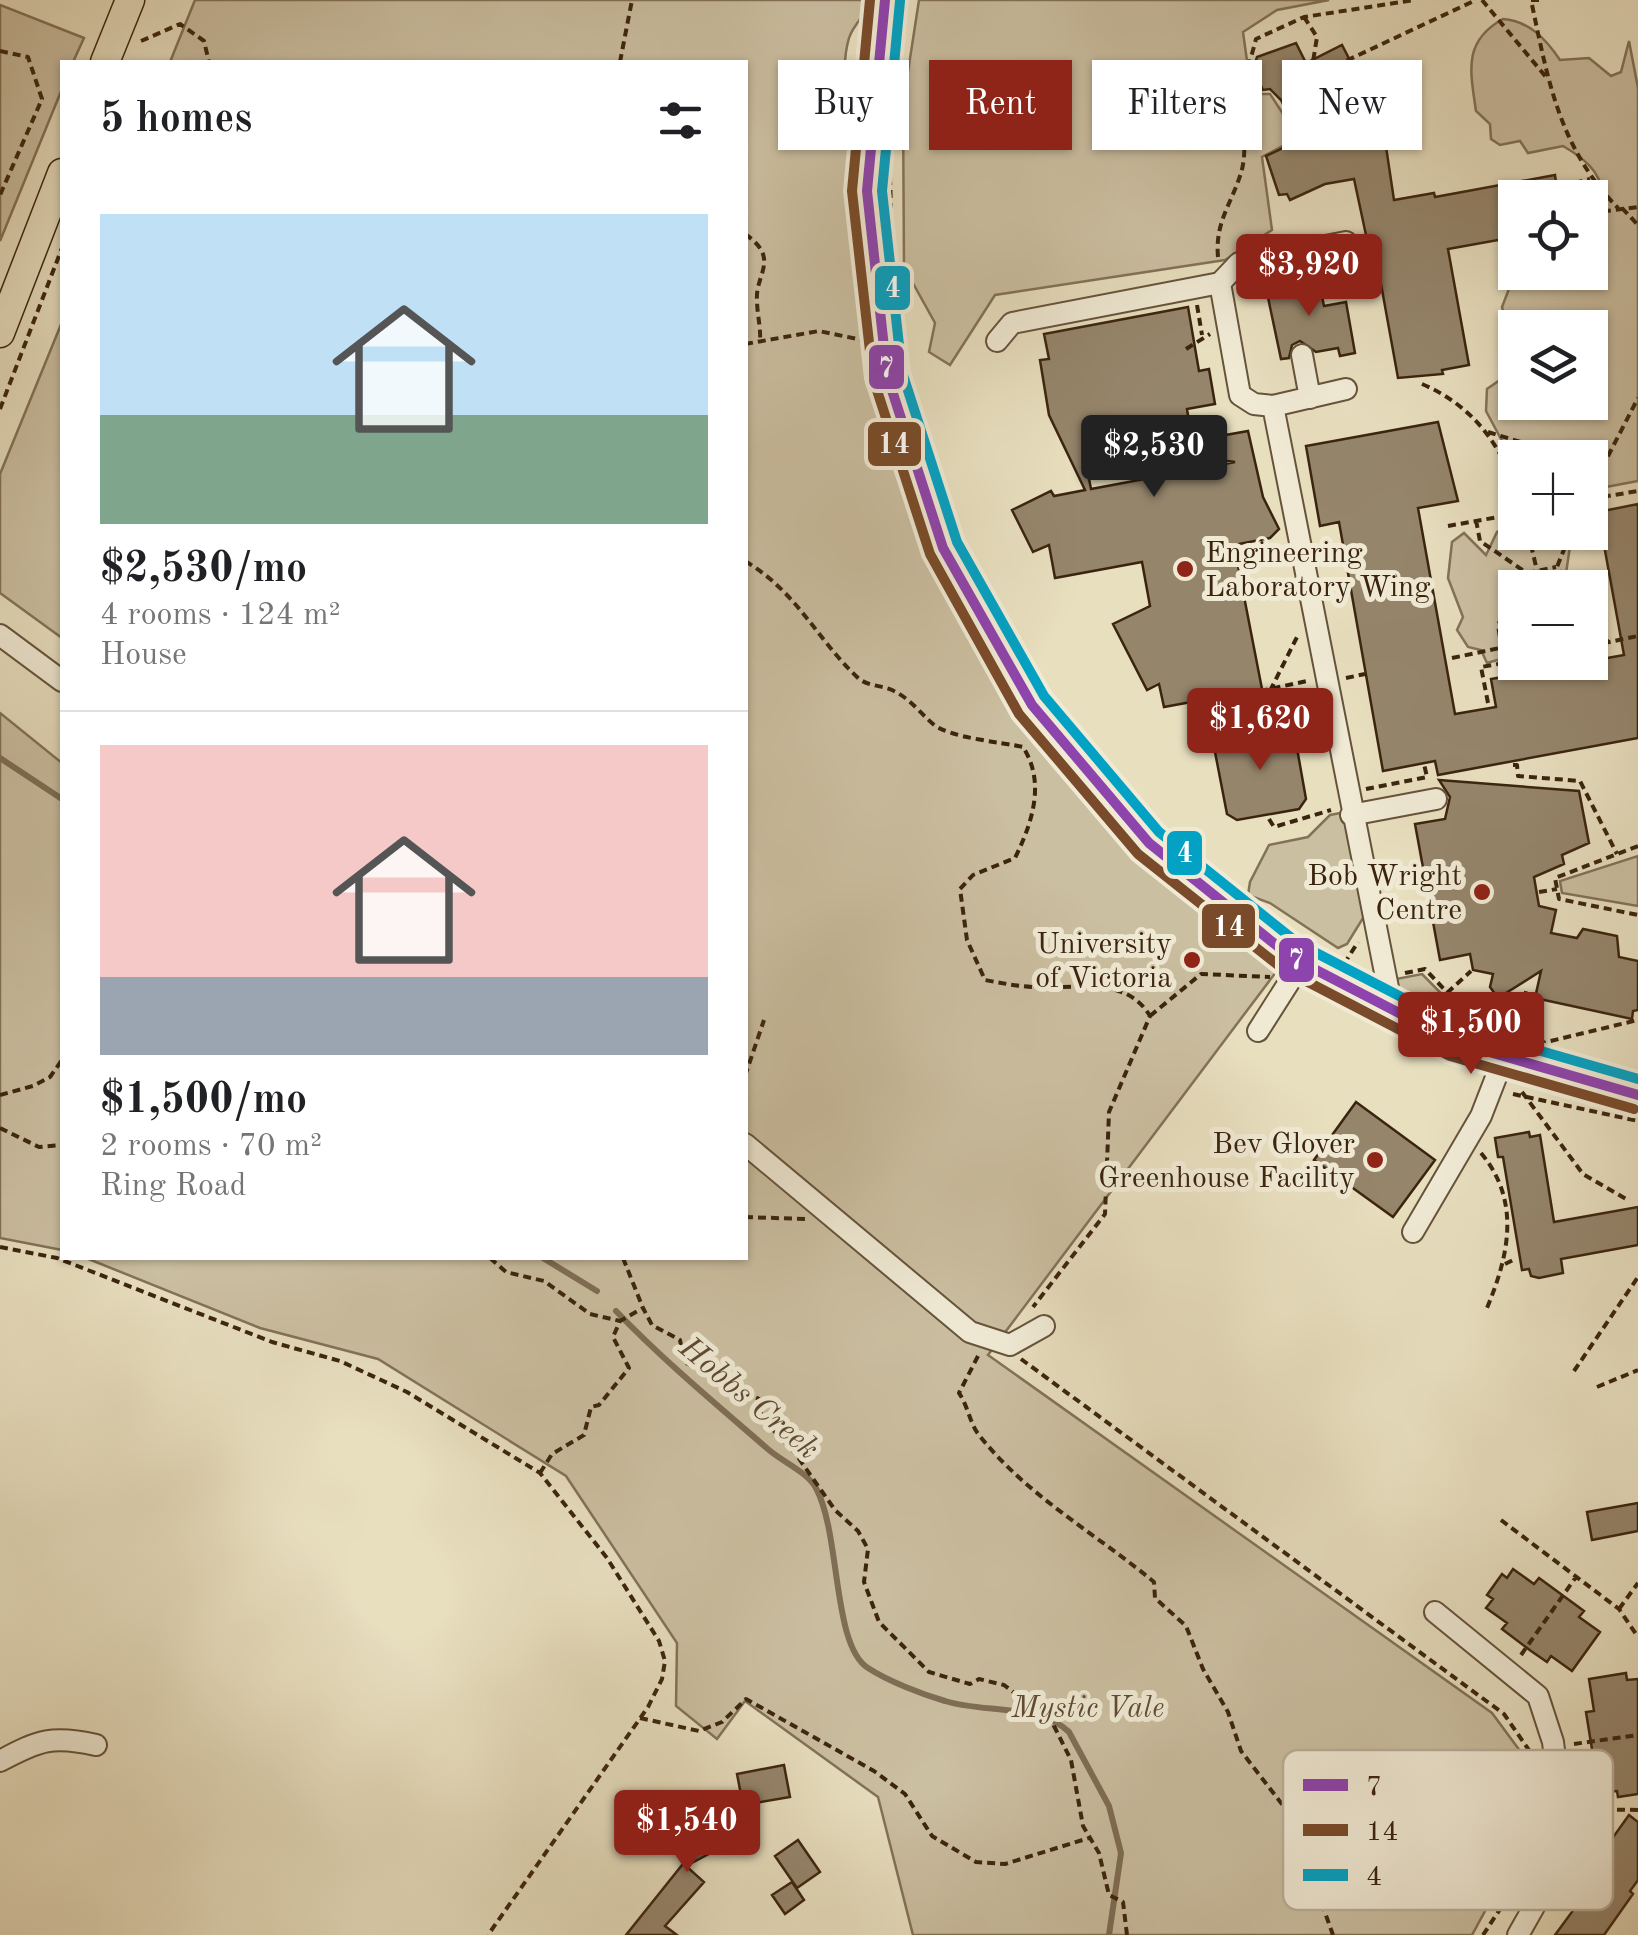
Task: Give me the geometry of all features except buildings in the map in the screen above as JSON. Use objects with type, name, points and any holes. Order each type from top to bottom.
[{"type":"main road","points":[[107,60],[130,0]]},
{"type":"main road","points":[[0,334],[60,178]]},
{"type":"street","points":[[885,0],[872,88],[869,196],[882,343],[898,416],[940,540],[985,632],[1027,702],[1120,817],[1174,870],[1296,971],[1394,1018],[1638,1095]]},
{"type":"street","points":[[997,341],[1012,324],[1194,288],[1223,279],[1239,264],[1346,242]]},
{"type":"street","points":[[1223,279],[1240,395],[1272,406],[1346,390]]},
{"type":"street","points":[[1302,355],[1310,398]]},
{"type":"street","points":[[1272,406],[1394,1018]]},
{"type":"street","points":[[0,635],[60,680]]},
{"type":"street","points":[[1349,803],[1436,800]]},
{"type":"street","points":[[1258,1030],[1296,971]]},
{"type":"street","points":[[1413,1232],[1481,1116],[1507,1056]]},
{"type":"street","points":[[748,1147],[970,1332],[1010,1345],[1039,1316]]},
{"type":"street","points":[[1435,1612],[1538,1696],[1554,1750]]},
{"type":"street","points":[[0,1761],[30,1744],[61,1737],[96,1745]]},
{"type":"street","points":[[1518,1935],[1532,1910]]},
{"type":"path","points":[[620,60],[632,0]]},
{"type":"path","points":[[1223,279],[1217,238],[1244,154],[1242,100],[1247,60],[1256,39],[1304,17],[1414,0]]},
{"type":"path","points":[[1348,60],[1479,0],[1548,78]]},
{"type":"path","points":[[1539,0],[1532,0],[1558,114],[1590,179],[1638,225]]},
{"type":"path","points":[[1304,17],[1317,37],[1313,60]]},
{"type":"path","points":[[136,43],[180,24],[204,41],[209,60]]},
{"type":"path","points":[[0,52],[28,57],[42,99],[0,195]]},
{"type":"path","points":[[890,164],[891,210]]},
{"type":"path","points":[[1586,180],[1590,179]]},
{"type":"path","points":[[1608,210],[1638,207]]},
{"type":"path","points":[[748,237],[763,254],[765,276],[756,304],[760,342]]},
{"type":"path","points":[[0,409],[60,253]]},
{"type":"path","points":[[1186,349],[1202,335],[1194,288]]},
{"type":"path","points":[[748,344],[819,331],[882,343]]},
{"type":"path","points":[[1422,384],[1456,401],[1488,432],[1498,453]]},
{"type":"path","points":[[1608,454],[1638,398]]},
{"type":"path","points":[[1488,432],[1514,440]]},
{"type":"path","points":[[1608,496],[1638,492]]},
{"type":"path","points":[[1448,526],[1498,517]]},
{"type":"path","points":[[1476,520],[1480,541],[1522,570]]},
{"type":"path","points":[[1224,556],[1300,542]]},
{"type":"path","points":[[1533,550],[1538,570],[1557,566]]},
{"type":"path","points":[[1557,566],[1564,550]]},
{"type":"path","points":[[748,562],[762,568],[801,608],[861,682],[890,689],[920,706],[932,724],[946,732],[1023,747],[1027,754],[1033,768],[1034,814],[1020,848],[1015,858],[973,875],[960,890],[968,940],[985,980],[1034,988],[1094,986],[1126,993],[1142,1004],[1150,1016]]},
{"type":"path","points":[[1557,566],[1560,570]]},
{"type":"path","points":[[1270,690],[1300,631]]},
{"type":"path","points":[[1608,642],[1638,636]]},
{"type":"path","points":[[1452,658],[1498,648]]},
{"type":"path","points":[[1488,703],[1482,667],[1498,664]]},
{"type":"path","points":[[1354,676],[1365,674]]},
{"type":"path","points":[[1209,702],[1325,677]]},
{"type":"path","points":[[1269,819],[1274,827],[1293,824],[1427,777],[1424,764]]},
{"type":"path","points":[[1512,765],[1517,765],[1518,776],[1580,781],[1617,854]]},
{"type":"path","points":[[1571,779],[1571,788]]},
{"type":"path","points":[[1638,846],[1555,878],[1559,899],[1638,915]]},
{"type":"path","points":[[1539,892],[1557,888]]},
{"type":"path","points":[[1332,959],[1343,966]]},
{"type":"path","points":[[1386,976],[1425,969],[1490,1037]]},
{"type":"path","points":[[1447,993],[1471,970]]},
{"type":"path","points":[[1039,1316],[1106,1214],[1109,1112],[1150,1016],[1201,974],[1296,971]]},
{"type":"path","points":[[1507,1056],[1527,988]]},
{"type":"path","points":[[748,1068],[764,1020]]},
{"type":"path","points":[[1530,1046],[1638,1020]]},
{"type":"path","points":[[748,1054],[753,1055]]},
{"type":"path","points":[[0,1096],[34,1086],[50,1077],[60,1063]]},
{"type":"path","points":[[1522,1092],[1583,1174],[1622,1201],[1628,1200]]},
{"type":"path","points":[[1513,1094],[1522,1092],[1638,1121]]},
{"type":"path","points":[[0,1128],[14,1139],[39,1147],[60,1145]]},
{"type":"path","points":[[1478,1149],[1501,1186],[1510,1242],[1487,1308]]},
{"type":"path","points":[[748,1217],[801,1219],[822,1212]]},
{"type":"path","points":[[0,1247],[60,1259]]},
{"type":"path","points":[[1505,1264],[1515,1259]]},
{"type":"path","points":[[62,1260],[272,1342],[340,1361],[408,1392],[540,1473],[607,1558],[659,1642],[664,1661],[662,1678],[640,1718],[488,1935]]},
{"type":"path","points":[[492,1260],[506,1272],[544,1280],[590,1314],[620,1322]]},
{"type":"path","points":[[624,1260],[642,1308],[652,1324],[680,1340],[684,1362],[761,1400],[761,1417],[795,1453],[835,1510],[858,1531],[868,1549],[864,1582],[873,1612],[919,1666],[948,1680],[970,1684],[980,1679],[1004,1685],[1024,1701],[1047,1702],[1071,1760],[1088,1838],[1099,1853],[1109,1895],[1120,1900],[1128,1935]]},
{"type":"path","points":[[1574,1371],[1638,1277]]},
{"type":"path","points":[[540,1473],[552,1454],[584,1435],[592,1407],[599,1405],[629,1368],[614,1337],[620,1322],[642,1308]]},
{"type":"path","points":[[1283,1806],[1241,1751],[1228,1712],[1203,1669],[1186,1626],[1156,1598],[1154,1582],[1066,1519],[1006,1467],[974,1430],[970,1410],[960,1393],[961,1384],[977,1357],[1000,1342],[1504,1714],[1528,1750]]},
{"type":"path","points":[[1596,1387],[1637,1372]]},
{"type":"path","points":[[1501,1520],[1618,1609],[1638,1637]]},
{"type":"path","points":[[1509,1671],[1576,1577]]},
{"type":"path","points":[[1618,1609],[1638,1583]]},
{"type":"path","points":[[640,1718],[699,1731],[722,1722],[746,1699],[874,1771],[905,1794],[932,1836],[976,1862],[1005,1864],[1088,1838]]},
{"type":"path","points":[[1590,1742],[1638,1735]]},
{"type":"path","points":[[1613,1809],[1638,1810]]},
{"type":"path","points":[[1324,1910],[1333,1935]]},
{"type":"path","points":[[1483,1935],[1498,1910]]},
{"type":"green space","name":"Mystic Vale","points":[[195,0],[873,0],[851,33],[845,60],[778,60],[778,150],[858,150],[859,245],[868,322],[883,400],[904,476],[932,551],[965,622],[1004,689],[1048,750],[1157,865],[1279,968],[988,1355],[1492,1713],[1519,1750],[1283,1750],[1283,1910],[1486,1910],[1472,1935],[913,1935],[878,1797],[745,1701],[717,1739],[676,1706],[677,1643],[566,1476],[378,1359],[260,1328],[91,1260],[748,1260],[748,60],[171,60]]},
{"type":"green space","points":[[919,0],[1329,0],[1277,10],[1243,32],[1247,60],[1092,60],[1092,150],[1262,150],[1262,94],[1270,94],[1282,112],[1282,146],[1262,157],[1272,230],[1225,260],[995,295],[950,365],[929,352],[935,323],[904,267],[903,150],[909,150],[909,65]]},
{"type":"green space","points":[[0,5],[84,38],[74,60],[60,60],[60,94],[0,241]]},
{"type":"green space","points":[[1503,19],[1521,23],[1536,32],[1560,60],[1589,58],[1611,76],[1621,72],[1629,41],[1638,88],[1638,481],[1608,487],[1608,440],[1502,440],[1486,411],[1487,389],[1498,381],[1498,420],[1608,420],[1608,310],[1502,307],[1509,290],[1608,290],[1608,180],[1599,180],[1581,158],[1563,146],[1528,153],[1520,141],[1500,145],[1491,139],[1490,124],[1476,111],[1471,70],[1475,47]]},
{"type":"green space","points":[[60,327],[60,637],[0,593],[0,474]]},
{"type":"green space","points":[[1497,532],[1498,550],[1569,550],[1567,570],[1498,570],[1498,660],[1487,663],[1481,650],[1468,647],[1457,630],[1463,617],[1448,578],[1452,542],[1464,533],[1486,555]]},
{"type":"green space","points":[[0,713],[60,761],[60,1250],[0,1238]]},
{"type":"green space","points":[[1346,812],[1368,910],[1347,944],[1338,948],[1270,903],[1248,895],[1250,882],[1269,845],[1308,837],[1330,815]]},
{"type":"green space","points":[[1638,856],[1638,906],[1562,893],[1560,881]]},
{"type":"green space","points":[[1422,974],[1479,1032],[1394,997],[1391,980]]},
{"type":"waterway","name":"Hobbs Creek","points":[[0,758],[60,798]]},
{"type":"waterway","name":"Hobbs Creek","points":[[546,1260],[597,1291]]},
{"type":"waterway","name":"Hobbs Creek","points":[[616,1311],[710,1399],[812,1482],[830,1533],[848,1637],[856,1656],[868,1668],[936,1698],[1043,1717],[1069,1732],[1109,1806],[1121,1853],[1109,1935]]},
{"type":"transit line","name":"14","points":[[870,0],[852,191],[873,378],[930,554],[1019,714],[1138,854],[1283,969],[1450,1056],[1634,1109]]},
{"type":"transit line","name":"7","points":[[885,0],[867,191],[887,375],[943,548],[1032,705],[1149,843],[1291,957],[1455,1042],[1638,1095]]},
{"type":"transit line","name":"4","points":[[900,1],[882,191],[902,372],[957,542],[1044,696],[1159,832],[1299,944],[1461,1028],[1638,1079]]},
{"type":"place","name":"Engineering Laboratory Wing","points":[[1185,569]]},
{"type":"place","name":"Bob Wright Centre","points":[[1482,892]]},
{"type":"place","name":"University of Victoria","points":[[1192,960]]},
{"type":"place","name":"Bev Glover Greenhouse Facility","points":[[1375,1160]]}]
